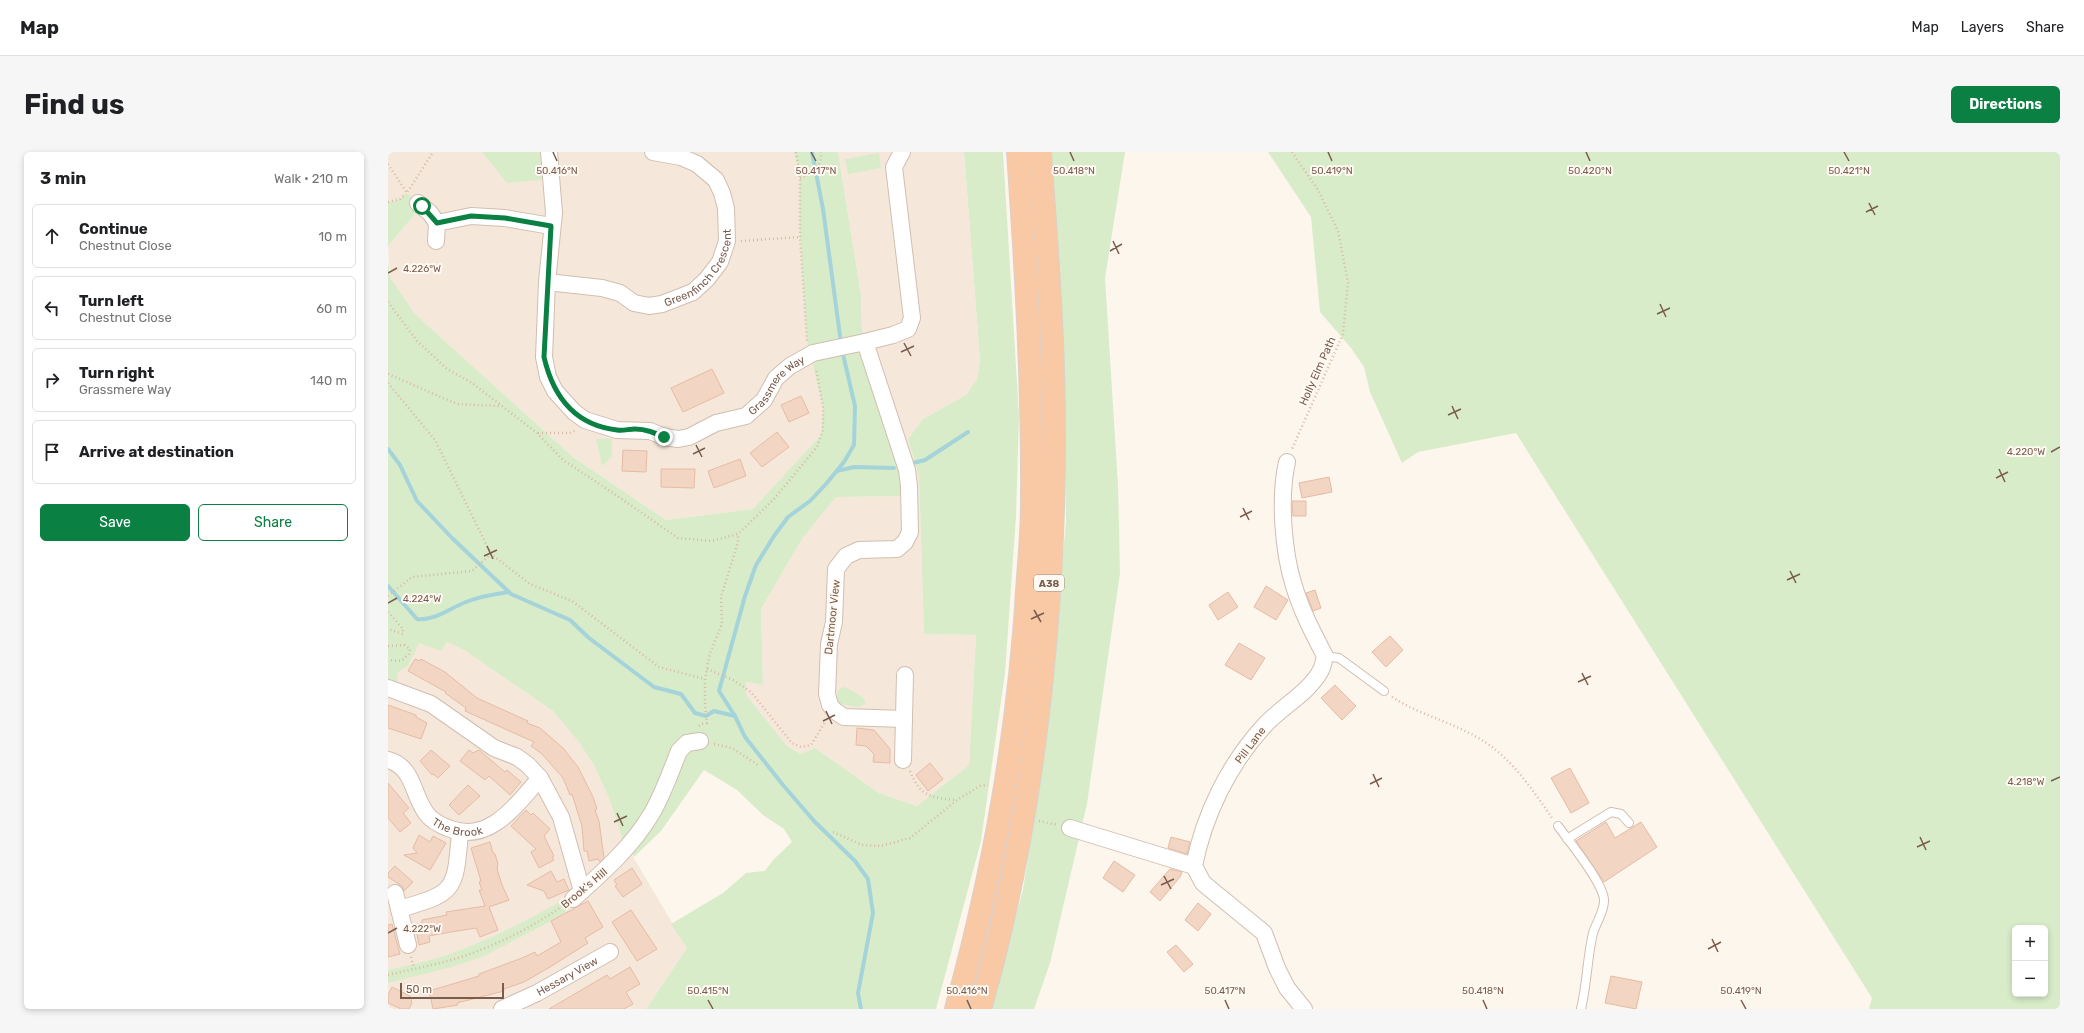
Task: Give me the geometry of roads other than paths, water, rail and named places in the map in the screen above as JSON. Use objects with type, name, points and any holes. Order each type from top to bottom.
[{"type":"highway","name":"A38","points":[[956,1009],[992,861],[1013,742],[1025,631],[1032,505],[1031,361],[1018,152]]},
{"type":"highway","name":"A38","points":[[980,1009],[1015,861],[1033,746],[1047,624],[1053,510],[1053,369],[1040,152]]},
{"type":"street","name":"Grassmere Way","points":[[549,152],[554,213],[551,226],[547,282],[544,357],[548,377],[562,401],[585,420],[617,430],[650,431],[664,437],[678,439],[689,437],[716,423],[746,416],[756,409],[764,400],[776,378],[790,366],[813,353],[858,344],[908,329],[912,318],[894,167],[902,152]]},
{"type":"street","name":"Greenfinch Crescent","points":[[547,282],[602,288],[620,293],[634,303],[649,306],[662,304],[693,292],[707,280],[720,262],[727,241],[726,208],[722,193],[716,180],[697,164],[681,157],[653,152]]},
{"type":"street","points":[[412,198],[430,213],[437,223],[436,241]]},
{"type":"street","points":[[437,223],[471,216],[505,218],[551,226]]},
{"type":"street","name":"Dartmoor View","points":[[858,344],[907,470],[909,486],[910,532],[905,542],[897,549],[859,550],[846,556],[836,569],[834,622],[829,644],[826,676],[827,694],[830,705],[835,711],[844,717],[904,719]]},
{"type":"street","points":[[1287,462],[1282,493],[1286,547],[1293,585],[1308,624],[1325,656]]},
{"type":"street","name":"Pill Lane","points":[[1194,866],[1206,820],[1219,791],[1238,760],[1249,743],[1266,724],[1310,685],[1321,670],[1325,656]]},
{"type":"street","points":[[903,760],[905,675]]},
{"type":"street","points":[[388,688],[431,704],[494,748],[517,758],[528,765],[540,778]]},
{"type":"street","name":"Brook's Hill","points":[[540,778],[561,817],[578,895],[612,864],[630,844],[652,813],[679,751],[687,743],[700,741]]},
{"type":"street","name":"The Brook","points":[[388,760],[403,768],[412,782],[426,813],[438,824],[460,833],[471,833],[490,827],[506,816],[540,778]]},
{"type":"street","points":[[1070,828],[1194,866],[1203,883],[1264,933],[1277,968],[1287,988],[1304,1009]]},
{"type":"street","points":[[399,909],[434,899],[446,891],[456,872],[460,833]]},
{"type":"street","points":[[395,893],[408,945]]},
{"type":"street","name":"Hessary View","points":[[502,1009],[537,993],[610,952]]},
{"type":"lane","points":[[1325,656],[1339,658],[1384,691]]},
{"type":"lane","points":[[1567,839],[1611,812],[1621,814],[1630,823]]},
{"type":"lane","points":[[1558,826],[1597,880],[1604,901],[1594,932],[1588,959],[1586,989],[1581,1009]]},
{"type":"waterway","points":[[812,152],[823,209],[841,343]]},
{"type":"waterway","points":[[735,716],[719,691],[745,596],[756,565],[788,517],[810,501],[826,484],[844,462],[854,445],[855,406],[842,350]]},
{"type":"waterway","points":[[913,463],[925,460],[968,432]]},
{"type":"waterway","points":[[388,449],[400,465],[417,501],[452,538],[511,594],[570,620],[589,638],[654,687],[681,694],[695,713],[706,716],[714,711],[735,716],[745,737],[783,785],[814,821],[855,861],[868,879],[873,913],[858,993],[861,1009]]},
{"type":"waterway","points":[[837,471],[854,467],[894,468]]},
{"type":"waterway","points":[[388,586],[417,619],[430,618],[442,614],[477,598],[509,592]]}]
